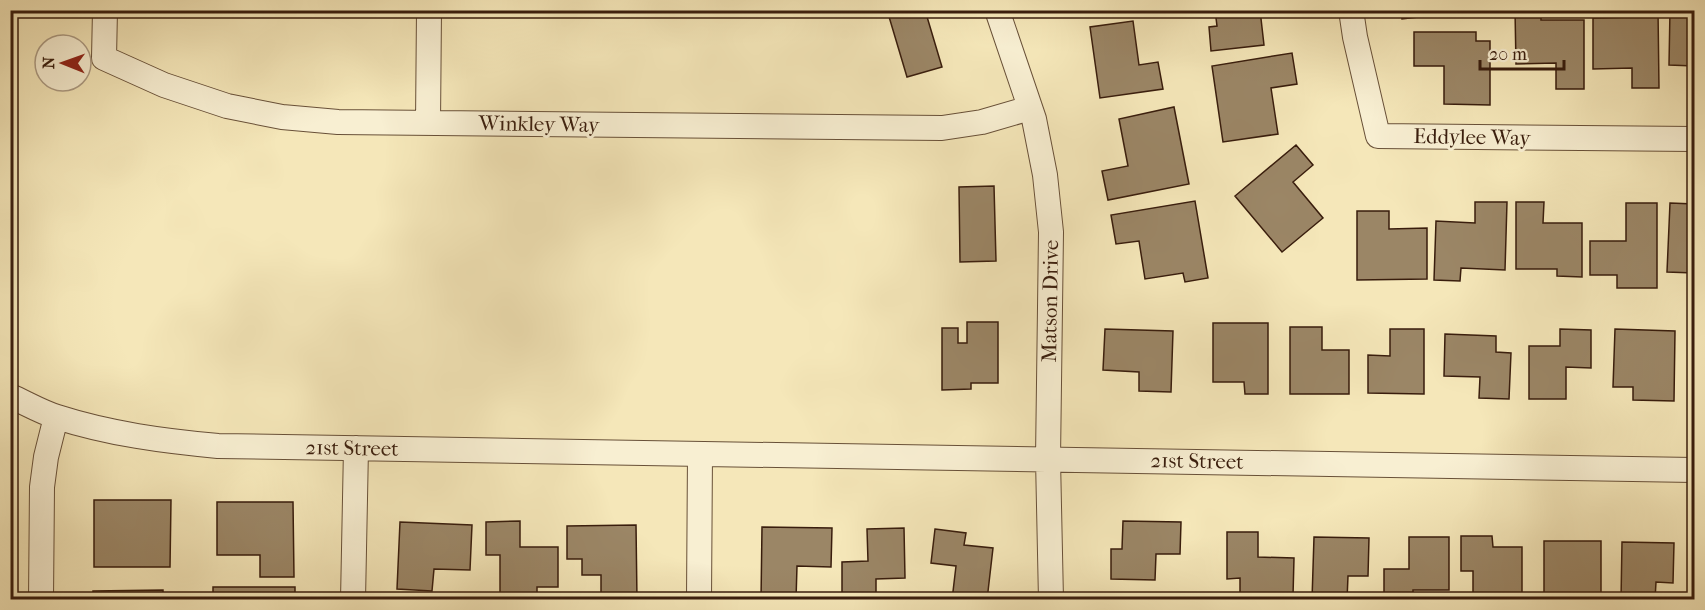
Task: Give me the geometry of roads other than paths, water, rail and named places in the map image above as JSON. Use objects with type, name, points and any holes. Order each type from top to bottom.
[{"type":"street","name":"Winkley Way","points":[[105,10],[104,58],[164,86],[227,106],[282,117],[338,122],[942,128],[982,122],[1030,108]]},
{"type":"street","points":[[428,123],[429,10]]},
{"type":"street","name":"Matson Drive","points":[[997,10],[1030,108],[1045,175],[1051,232],[1048,459],[1052,600]]},
{"type":"street","name":"Eddylee Way","points":[[1351,10],[1362,71],[1378,136],[1695,139]]},
{"type":"street","name":"21st Street","points":[[10,396],[56,417],[156,441],[218,446],[1695,470]]},
{"type":"street","points":[[41,600],[42,487],[46,457],[56,417]]},
{"type":"street","points":[[353,600],[356,448]]},
{"type":"street","points":[[699,600],[700,454]]}]
